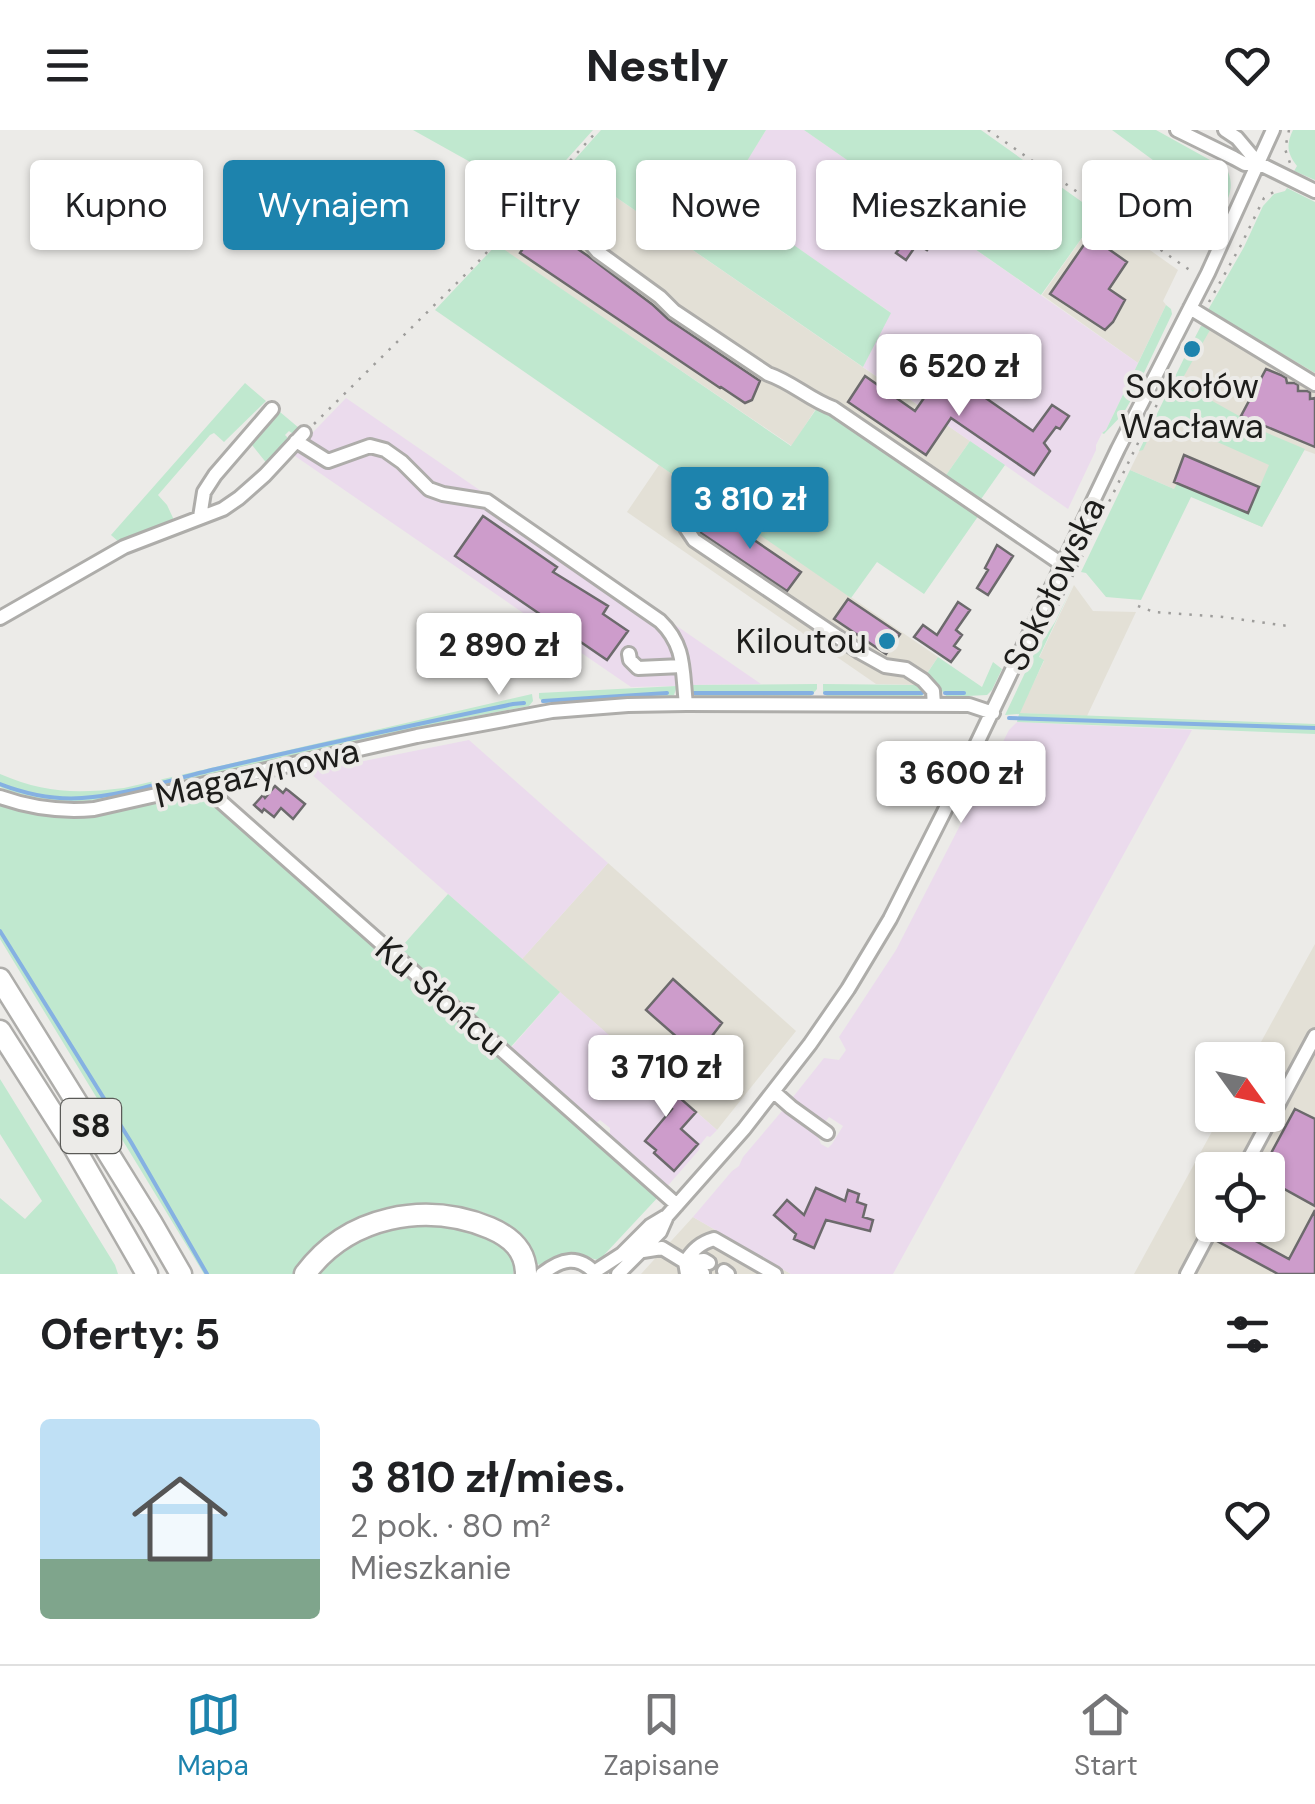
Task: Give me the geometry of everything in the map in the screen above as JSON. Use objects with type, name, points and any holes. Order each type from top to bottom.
[{"type":"highway","name":"S8","points":[[0,979],[152,1222],[180,1274]]},
{"type":"highway","name":"S8","points":[[0,1032],[74,1148],[147,1274]]},
{"type":"highway","points":[[305,1274],[351,1234],[386,1219],[425,1214],[472,1222],[504,1235],[520,1249],[526,1274]]},
{"type":"highway","points":[[130,1244],[136,1274]]},
{"type":"street","points":[[1177,130],[1246,164],[1258,163]]},
{"type":"street","points":[[1225,130],[1258,163],[1315,191]]},
{"type":"street","name":"Sokołowska","points":[[618,1274],[660,1232],[672,1210],[774,1092],[832,1012],[890,919],[1062,565],[1196,311],[1205,278],[1273,130]]},
{"type":"street","points":[[596,250],[674,310],[768,374],[833,408],[1062,565]]},
{"type":"street","points":[[1196,311],[1315,384]]},
{"type":"street","points":[[200,517],[204,492],[215,475],[272,409]]},
{"type":"street","points":[[0,618],[124,547],[223,509],[265,475],[300,437],[328,460],[370,446],[379,447],[402,462],[429,489],[487,502],[660,622],[678,642],[686,704]]},
{"type":"street","points":[[687,508],[686,528],[694,540],[860,652],[885,666],[906,669],[922,680],[932,688],[934,705]]},
{"type":"street","points":[[629,654],[638,668],[682,666]]},
{"type":"street","name":"Magazynowa","points":[[0,797],[32,807],[80,810],[112,806],[517,716],[591,707],[934,705],[976,706],[992,713]]},
{"type":"street","name":"Ku Słońcu","points":[[212,783],[216,798],[672,1210]]},
{"type":"street","points":[[1253,1152],[1315,1036]]},
{"type":"street","points":[[774,1092],[827,1133]]},
{"type":"street","name":"Sokołowska","points":[[595,1273],[672,1210]]},
{"type":"street","points":[[660,1232],[662,1248],[686,1268],[706,1268]]},
{"type":"street","points":[[686,1268],[694,1249],[714,1239],[775,1274]]},
{"type":"street","points":[[1187,1274],[1204,1242]]},
{"type":"street","points":[[643,1250],[662,1248]]},
{"type":"street","points":[[542,1274],[570,1260],[583,1263],[595,1273]]},
{"type":"path","points":[[300,437],[478,262],[598,130]]},
{"type":"path","points":[[988,130],[1205,278]]},
{"type":"path","points":[[1289,130],[1285,149],[1290,168]]},
{"type":"path","points":[[1196,311],[1242,245],[1264,198],[1283,184]]},
{"type":"path","points":[[1052,622],[1172,372]]},
{"type":"path","points":[[1138,606],[1154,612],[1288,626]]},
{"type":"shaded area","points":[[766,130],[804,130],[847,160],[816,160],[816,250],[976,250],[1138,363],[1068,509],[863,367],[890,312],[796,247],[796,160],[747,160]]},
{"type":"shaded area","points":[[616,197],[636,211],[636,250],[693,250],[970,441],[944,478],[833,400],[822,399],[792,446],[504,250],[616,250]]},
{"type":"shaded area","points":[[1082,238],[1082,250],[1150,250],[1178,270],[1138,363],[1042,295]]},
{"type":"shaded area","points":[[1218,314],[1315,373],[1315,454],[1304,450],[1262,527],[1130,470],[1201,326],[1210,327]]},
{"type":"shaded area","points":[[346,398],[761,684],[688,685],[687,674],[676,675],[677,686],[631,687],[292,454]]},
{"type":"shaded area","points":[[659,465],[938,657],[919,685],[876,684],[627,512]]},
{"type":"shaded area","points":[[1074,585],[1093,611],[1136,612],[1087,716],[1019,713],[1044,661],[1039,658]]},
{"type":"shaded area","points":[[1017,722],[1192,730],[893,1274],[791,1274],[693,1217],[782,1111],[817,1135],[821,1144],[828,1148],[832,1144],[843,1126],[829,1117],[825,1122],[793,1097],[824,1058],[839,1060],[846,1050],[839,1037],[896,950],[1009,730]]},
{"type":"shaded area","points":[[469,740],[608,863],[522,959],[309,772]]},
{"type":"shaded area","points":[[608,863],[796,1031],[717,1130],[522,959]]},
{"type":"shaded area","points":[[1315,944],[1315,1274],[1134,1274],[1195,1163],[1195,1242],[1285,1242],[1285,1152],[1201,1152],[1212,1132],[1285,1132],[1285,1042],[1261,1042]]},
{"type":"shaded area","points":[[560,992],[717,1130],[707,1136],[665,1189],[610,1140],[610,1128],[600,1120],[593,1125],[509,1050]]},
{"type":"shaded area","points":[[693,1217],[791,1274],[641,1274]]},
{"type":"green space","points":[[413,130],[593,130],[566,160],[467,160]]},
{"type":"green space","points":[[601,130],[766,130],[748,160],[636,160],[636,211],[616,197],[616,160],[574,160]]},
{"type":"green space","points":[[804,130],[981,130],[1023,160],[847,160]]},
{"type":"green space","points":[[1112,130],[1156,130],[1210,160],[1153,160]]},
{"type":"green space","points":[[1293,130],[1315,130],[1315,180],[1294,171],[1297,166],[1289,149]]},
{"type":"green space","points":[[1062,188],[1082,202],[1082,238],[1041,295],[976,250],[1062,250]]},
{"type":"green space","points":[[1287,188],[1315,202],[1315,373],[1208,310],[1263,206]]},
{"type":"green space","points":[[796,247],[891,313],[863,367],[693,250],[796,250]]},
{"type":"green space","points":[[491,250],[505,250],[791,446],[817,408],[979,515],[924,594],[877,562],[851,598],[435,310]]},
{"type":"green space","points":[[1166,305],[1172,314],[1131,400],[1104,434],[1102,433]]},
{"type":"green space","points":[[1201,326],[1210,330],[1180,383],[1241,417],[1239,421],[1305,449],[1262,527],[1191,497],[1141,600],[1106,597],[1081,572],[1130,470],[1174,489],[1177,484],[1248,514],[1269,465],[1159,416],[1139,451],[1187,352],[1196,348],[1191,345]]},
{"type":"green space","points":[[245,383],[266,401],[224,442],[214,433],[210,435],[158,495],[174,520],[120,543],[111,535]]},
{"type":"green space","points":[[280,412],[299,428],[285,435],[289,439],[268,465],[252,445]]},
{"type":"green space","points":[[970,441],[1005,465],[979,502],[944,478]]},
{"type":"green space","points":[[1073,585],[1039,657],[1044,660],[1020,713],[1315,724],[1315,734],[1017,722],[1019,714],[1005,715]]},
{"type":"green space","points":[[938,657],[982,687],[993,662],[1002,669],[987,695],[947,697],[926,675]]},
{"type":"green space","points":[[817,684],[811,696],[695,696],[688,685]]},
{"type":"green space","points":[[823,684],[919,685],[925,692],[917,697],[827,696]]},
{"type":"green space","points":[[677,686],[674,695],[669,696],[544,703],[539,698],[539,693]]},
{"type":"green space","points":[[532,694],[529,706],[107,799],[52,801],[0,787],[0,774],[60,790],[124,788]]},
{"type":"green space","points":[[197,796],[217,805],[661,1194],[604,1255],[605,1260],[570,1253],[540,1265],[525,1239],[508,1224],[469,1209],[426,1204],[384,1209],[355,1220],[326,1239],[294,1274],[204,1274],[0,939],[0,803],[36,815],[78,818]]},
{"type":"green space","points":[[448,894],[560,992],[508,1050],[397,952]]},
{"type":"green space","points":[[0,1079],[118,1274],[0,1274],[0,1198],[25,1219],[42,1201],[0,1134]]},
{"type":"green space","points":[[443,1221],[503,1245],[515,1258],[513,1274],[316,1274],[327,1260],[379,1227]]},
{"type":"building","points":[[1082,248],[1110,250],[1127,262],[1109,289],[1125,300],[1105,330],[1050,294]]},
{"type":"building","points":[[579,250],[668,319],[760,381],[752,400],[745,403],[720,388],[520,253]]},
{"type":"building","points":[[898,250],[913,250],[906,260],[896,253]]},
{"type":"building","points":[[944,369],[1033,431],[1052,405],[1069,416],[1044,443],[1050,451],[1034,475],[951,418],[926,455],[848,402],[865,376],[915,411]]},
{"type":"building","points":[[1266,369],[1286,378],[1287,383],[1298,385],[1298,391],[1310,392],[1310,399],[1315,398],[1315,447],[1241,416]]},
{"type":"building","points":[[1184,455],[1259,487],[1248,513],[1174,482]]},
{"type":"building","points":[[713,512],[801,572],[787,591],[701,533]]},
{"type":"building","points":[[483,516],[557,567],[553,572],[608,606],[603,614],[628,631],[607,660],[455,556]]},
{"type":"building","points":[[997,545],[1013,556],[988,595],[977,588]]},
{"type":"building","points":[[848,599],[900,634],[886,654],[834,619]]},
{"type":"building","points":[[958,602],[970,610],[956,630],[962,635],[954,646],[960,650],[951,662],[914,637],[923,625],[937,635]]},
{"type":"building","points":[[275,786],[283,793],[286,789],[305,804],[293,819],[281,808],[274,817],[254,805]]},
{"type":"building","points":[[673,979],[722,1023],[695,1053],[646,1010]]},
{"type":"building","points":[[641,1064],[696,1112],[681,1129],[698,1144],[674,1171],[645,1141],[672,1109],[650,1090],[644,1097],[626,1081]]},
{"type":"building","points":[[1295,1109],[1315,1119],[1315,1206],[1285,1189],[1285,1152],[1272,1152]]},
{"type":"building","points":[[816,1188],[845,1201],[848,1190],[859,1194],[857,1202],[866,1205],[863,1217],[873,1220],[870,1231],[826,1220],[814,1248],[794,1239],[796,1234],[774,1215],[787,1200],[804,1215]]},
{"type":"building","points":[[1315,1210],[1315,1274],[1278,1274],[1219,1242],[1258,1242],[1289,1259]]},
{"type":"waterway","points":[[543,701],[667,693]]},
{"type":"waterway","points":[[694,693],[812,693]]},
{"type":"waterway","points":[[825,693],[922,693]]},
{"type":"waterway","points":[[945,693],[964,693]]},
{"type":"waterway","points":[[0,784],[51,797],[99,796],[524,703]]},
{"type":"waterway","points":[[1009,718],[1315,728]]},
{"type":"waterway","points":[[0,931],[131,1142],[207,1274]]},
{"type":"place","name":"Sokołów Wacława","points":[[1192,349]]},
{"type":"place","name":"Kiloutou","points":[[887,641]]}]
